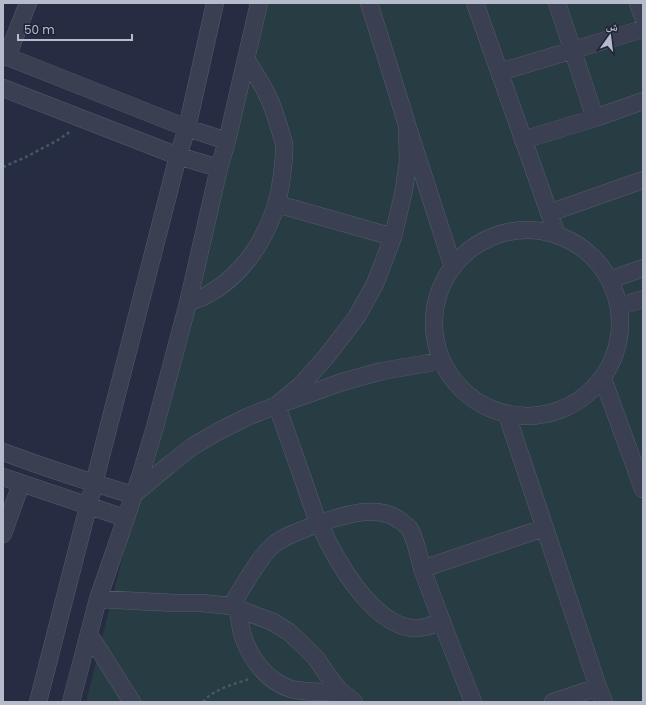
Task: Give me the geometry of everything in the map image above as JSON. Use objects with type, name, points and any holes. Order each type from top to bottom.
[{"type":"street","points":[[28,3],[5,56],[187,128],[227,141]]},
{"type":"street","points":[[38,702],[178,156],[187,128],[215,3]]},
{"type":"street","points":[[71,702],[98,599],[140,477],[155,427],[188,303],[259,3]]},
{"type":"street","points":[[369,3],[452,267]]},
{"type":"street","points":[[475,3],[557,234]]},
{"type":"street","points":[[557,3],[595,118]]},
{"type":"street","points":[[638,3],[643,17]]},
{"type":"street","points":[[500,72],[643,29]]},
{"type":"street","points":[[188,303],[205,296],[223,284],[239,270],[258,247],[269,226],[277,204],[284,160],[284,144],[277,118],[270,100],[246,58]]},
{"type":"street","points":[[3,88],[178,156],[219,168]]},
{"type":"street","points":[[523,140],[595,118],[643,101]]},
{"type":"street","points":[[277,405],[301,385],[326,356],[356,318],[375,284],[393,237],[404,190],[408,161],[407,125]]},
{"type":"street","points":[[549,213],[643,180]]},
{"type":"street","points":[[277,204],[393,237]]},
{"type":"street","points":[[519,230],[557,234],[588,252],[610,280],[620,306],[619,344],[603,379],[577,403],[543,416],[507,415],[468,396],[441,361],[433,329],[437,296],[452,267],[482,242],[519,230]]},
{"type":"street","points":[[610,280],[643,268]]},
{"type":"street","points":[[620,306],[643,299]]},
{"type":"street","points":[[133,495],[193,446],[219,430],[247,417],[342,382],[382,371],[441,361]]},
{"type":"street","points":[[603,379],[643,489]]},
{"type":"street","points":[[277,405],[319,524],[332,551],[348,577],[366,599],[385,618],[399,625],[412,628],[424,627],[442,621]]},
{"type":"street","points":[[507,415],[601,694],[553,702]]},
{"type":"street","points":[[3,452],[94,484],[133,495]]},
{"type":"street","points":[[3,477],[125,518]]},
{"type":"street","points":[[3,534],[21,484]]},
{"type":"street","points":[[348,698],[291,689],[275,681],[266,674],[260,668],[247,645],[234,608],[254,569],[271,547],[280,539],[319,524],[354,513],[378,512],[391,514],[409,528],[422,569],[474,702]]},
{"type":"street","points":[[422,569],[544,528]]},
{"type":"street","points":[[98,599],[169,603],[202,603],[234,608],[273,622],[289,632],[316,658],[326,673],[348,698]]},
{"type":"street","points":[[89,634],[132,702]]},
{"type":"path","points":[[3,167],[26,158],[58,140],[87,120]]},
{"type":"path","points":[[203,702],[206,698],[232,685],[266,674]]},
{"type":"shaded area","points":[[262,3],[643,3],[643,702],[86,702]]}]
